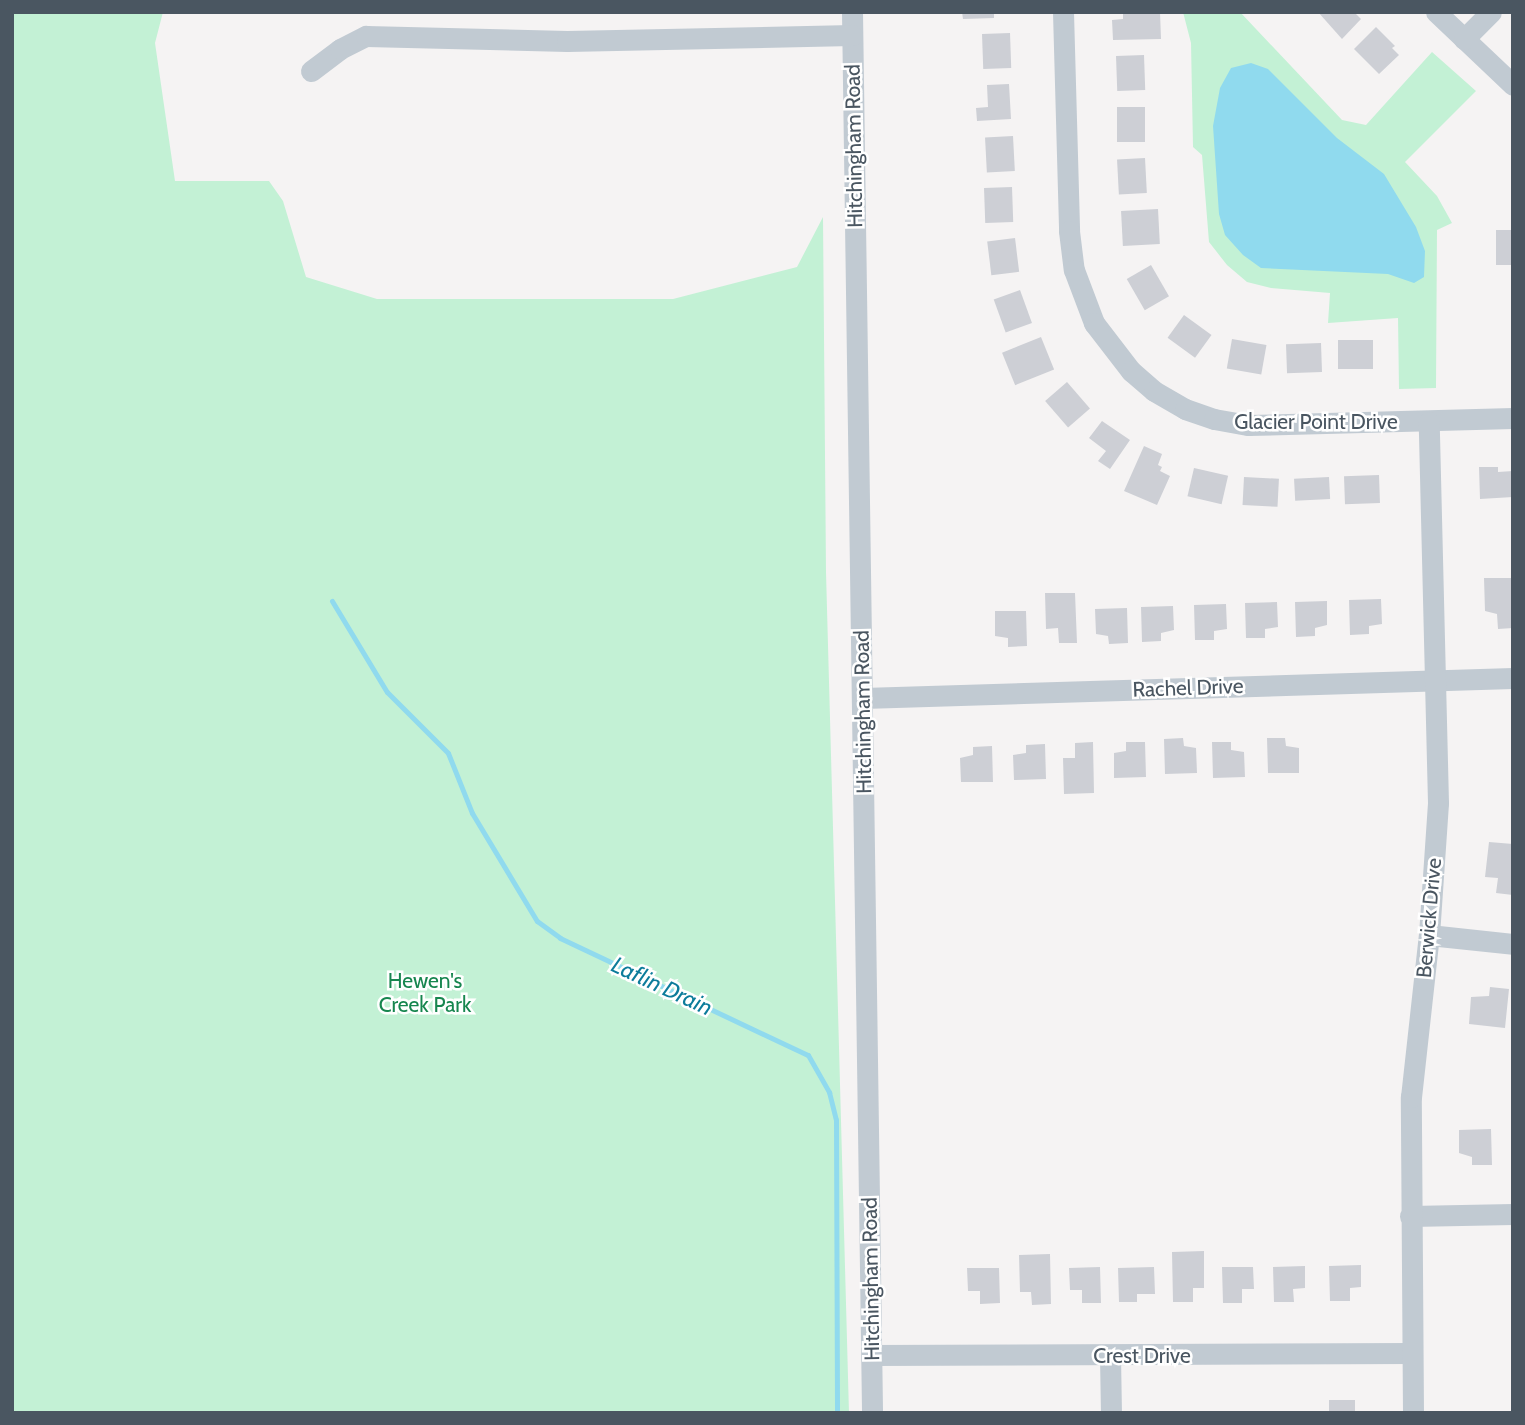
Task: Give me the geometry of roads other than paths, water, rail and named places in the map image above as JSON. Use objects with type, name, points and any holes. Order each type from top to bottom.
[{"type":"street","name":"Hitchingham Road","points":[[852,12],[872,1413]]},
{"type":"street","name":"Glacier Point Drive","points":[[1063,12],[1069,231],[1074,270],[1094,323],[1131,372],[1154,391],[1185,409],[1214,419],[1248,425],[1513,418]]},
{"type":"street","points":[[1436,12],[1513,85]]},
{"type":"street","points":[[1464,39],[1491,12]]},
{"type":"street","points":[[311,71],[340,49],[366,36],[567,41],[852,35]]},
{"type":"street","name":"Berwick Drive","points":[[1413,1413],[1411,1097],[1429,935],[1438,803],[1429,422]]},
{"type":"street","name":"Rachel Drive","points":[[863,698],[1513,678]]},
{"type":"street","points":[[1429,935],[1513,944]]},
{"type":"street","points":[[1410,1216],[1513,1214]]},
{"type":"street","name":"Crest Drive","points":[[872,1355],[1412,1353]]},
{"type":"street","points":[[1110,1356],[1111,1413]]},
{"type":"water","points":[[1251,63],[1268,69],[1337,138],[1384,174],[1416,227],[1425,251],[1424,277],[1414,283],[1388,274],[1261,268],[1243,255],[1225,235],[1219,214],[1213,126],[1220,88],[1231,68]]},
{"type":"waterway","name":"Laflin Drain","points":[[332,601],[387,692],[448,753],[472,813],[537,921],[560,938],[808,1055],[829,1092],[836,1120],[837,1413]]},
{"type":"park label","name":"Hewen's Creek Park","points":[[425,993]]}]
